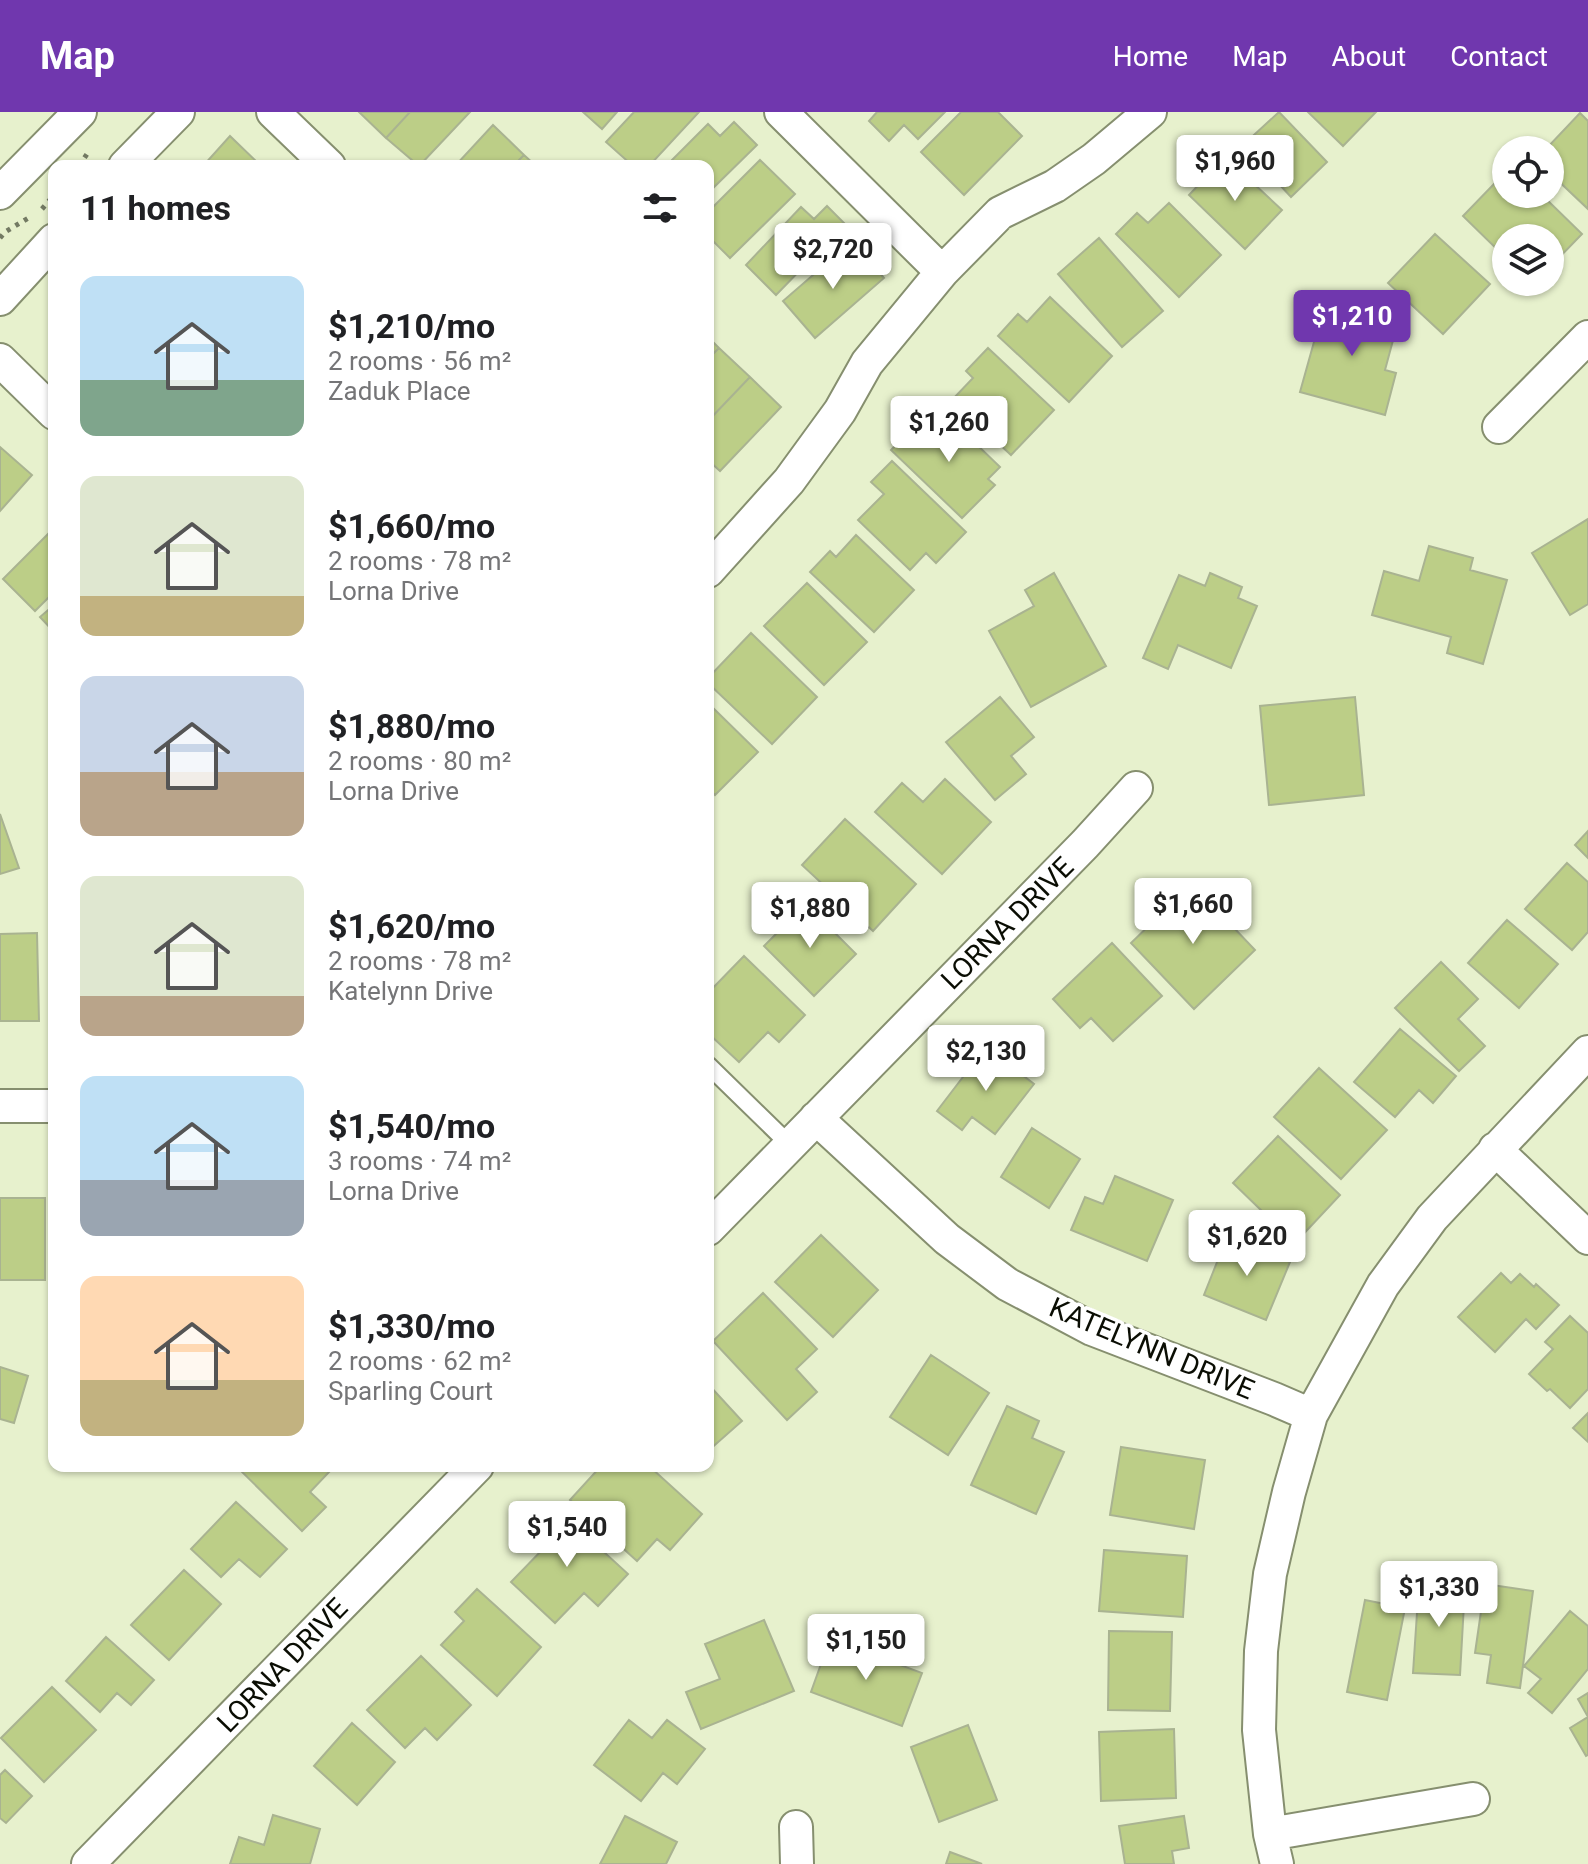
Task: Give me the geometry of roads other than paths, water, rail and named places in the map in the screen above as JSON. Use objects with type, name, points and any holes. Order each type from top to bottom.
[{"type":"street","points":[[0,193],[80,112]]},
{"type":"street","points":[[131,160],[178,112]]},
{"type":"street","points":[[273,112],[323,160]]},
{"type":"street","points":[[781,112],[942,272]]},
{"type":"street","points":[[714,552],[789,481],[840,411],[867,363],[942,272],[1000,213],[1055,186],[1094,159],[1150,112]]},
{"type":"street","points":[[0,299],[48,247]]},
{"type":"street","points":[[1499,427],[1588,337]]},
{"type":"street","points":[[0,360],[48,407]]},
{"type":"street","name":"LORNA DRIVE","points":[[714,1223],[1085,844],[1136,788]]},
{"type":"street","points":[[1473,1799],[1273,1849],[1259,1730],[1261,1651],[1270,1574],[1311,1415],[1383,1285],[1432,1218],[1588,1052]]},
{"type":"street","points":[[0,1106],[48,1106]]},
{"type":"street","name":"KATELYNN DRIVE","points":[[816,1118],[947,1239],[1007,1284],[1092,1329],[1311,1415]]},
{"type":"street","points":[[1495,1149],[1588,1238]]},
{"type":"street","name":"LORNA DRIVE","points":[[88,1864],[471,1472]]},
{"type":"street","points":[[796,1827],[797,1864]]},
{"type":"lane","points":[[714,1071],[790,1145]]}]
